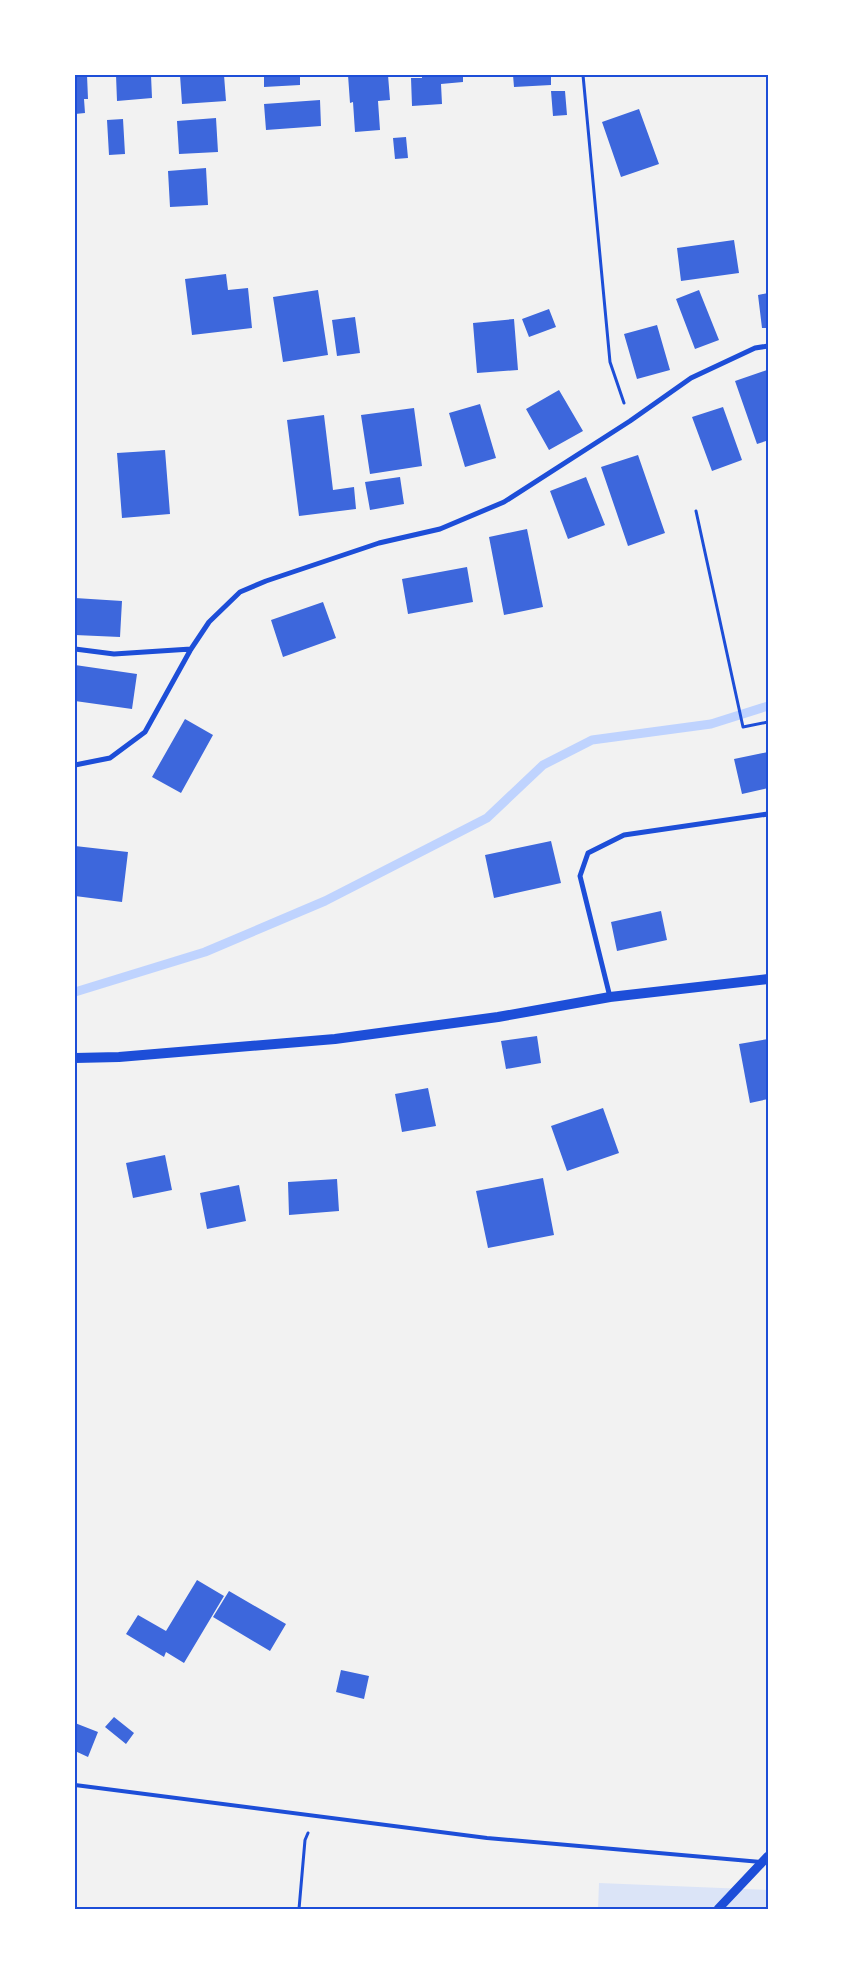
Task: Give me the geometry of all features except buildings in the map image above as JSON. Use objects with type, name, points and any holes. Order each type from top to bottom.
[{"type":"main road","points":[[75,1058],[119,1057],[335,1039],[498,1017],[610,997],[768,979]]},
{"type":"street","points":[[75,765],[110,758],[145,732],[191,649],[209,622],[240,592],[266,581],[379,543],[440,529],[504,502],[630,421],[691,378],[755,348],[768,346]]},
{"type":"street","points":[[75,650],[114,654],[191,649]]},
{"type":"street","points":[[610,997],[580,876],[588,854],[624,835],[768,814]]},
{"type":"street","points":[[718,1909],[765,1859]]},
{"type":"lane","points":[[75,1785],[486,1838],[765,1859]]},
{"type":"path","points":[[583,75],[595,222],[610,362],[630,421]]},
{"type":"path","points":[[696,511],[743,727],[768,722]]},
{"type":"path","points":[[299,1909],[304,1840],[314,1816]]},
{"type":"shaded area","points":[[599,1883],[768,1890],[768,1909],[598,1909]]},
{"type":"waterway","points":[[75,992],[205,952],[325,901],[487,818],[543,765],[592,740],[711,724],[768,706]]}]
